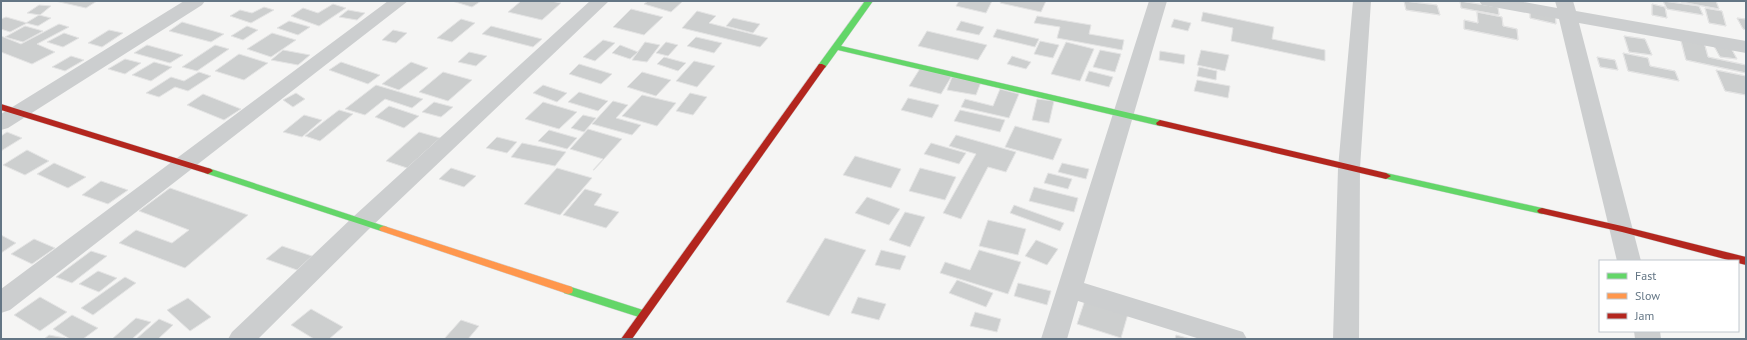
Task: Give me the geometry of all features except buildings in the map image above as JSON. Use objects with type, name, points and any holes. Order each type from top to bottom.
[{"type":"street","points":[[1,123],[9,110],[196,1]]},
{"type":"street","points":[[1,303],[183,163],[399,1]]},
{"type":"street","points":[[241,339],[361,222],[600,1]]},
{"type":"street","points":[[626,339],[642,314],[869,1]]},
{"type":"street","points":[[1054,339],[1158,1]]},
{"type":"street","points":[[1346,339],[1349,168],[1362,1]]},
{"type":"street","points":[[1488,1],[1566,8],[1746,47]]},
{"type":"street","points":[[1566,8],[1629,260]]},
{"type":"street","points":[[836,47],[1349,168],[1622,229],[1746,261]]},
{"type":"street","points":[[9,110],[183,163],[642,314]]},
{"type":"street","points":[[1069,288],[1234,339]]},
{"type":"traffic: fast","points":[[822,66],[869,1]]},
{"type":"traffic: fast","points":[[836,47],[1160,123]]},
{"type":"traffic: fast","points":[[208,171],[384,229]]},
{"type":"traffic: fast","points":[[1386,176],[1542,211]]},
{"type":"traffic: fast","points":[[568,290],[642,314]]},
{"type":"traffic: slow","points":[[384,229],[568,290]]},
{"type":"traffic: jam","points":[[626,339],[822,66]]},
{"type":"traffic: jam","points":[[1,107],[208,171]]},
{"type":"traffic: jam","points":[[1160,123],[1386,176]]},
{"type":"traffic: jam","points":[[1542,211],[1622,229],[1746,261]]}]
